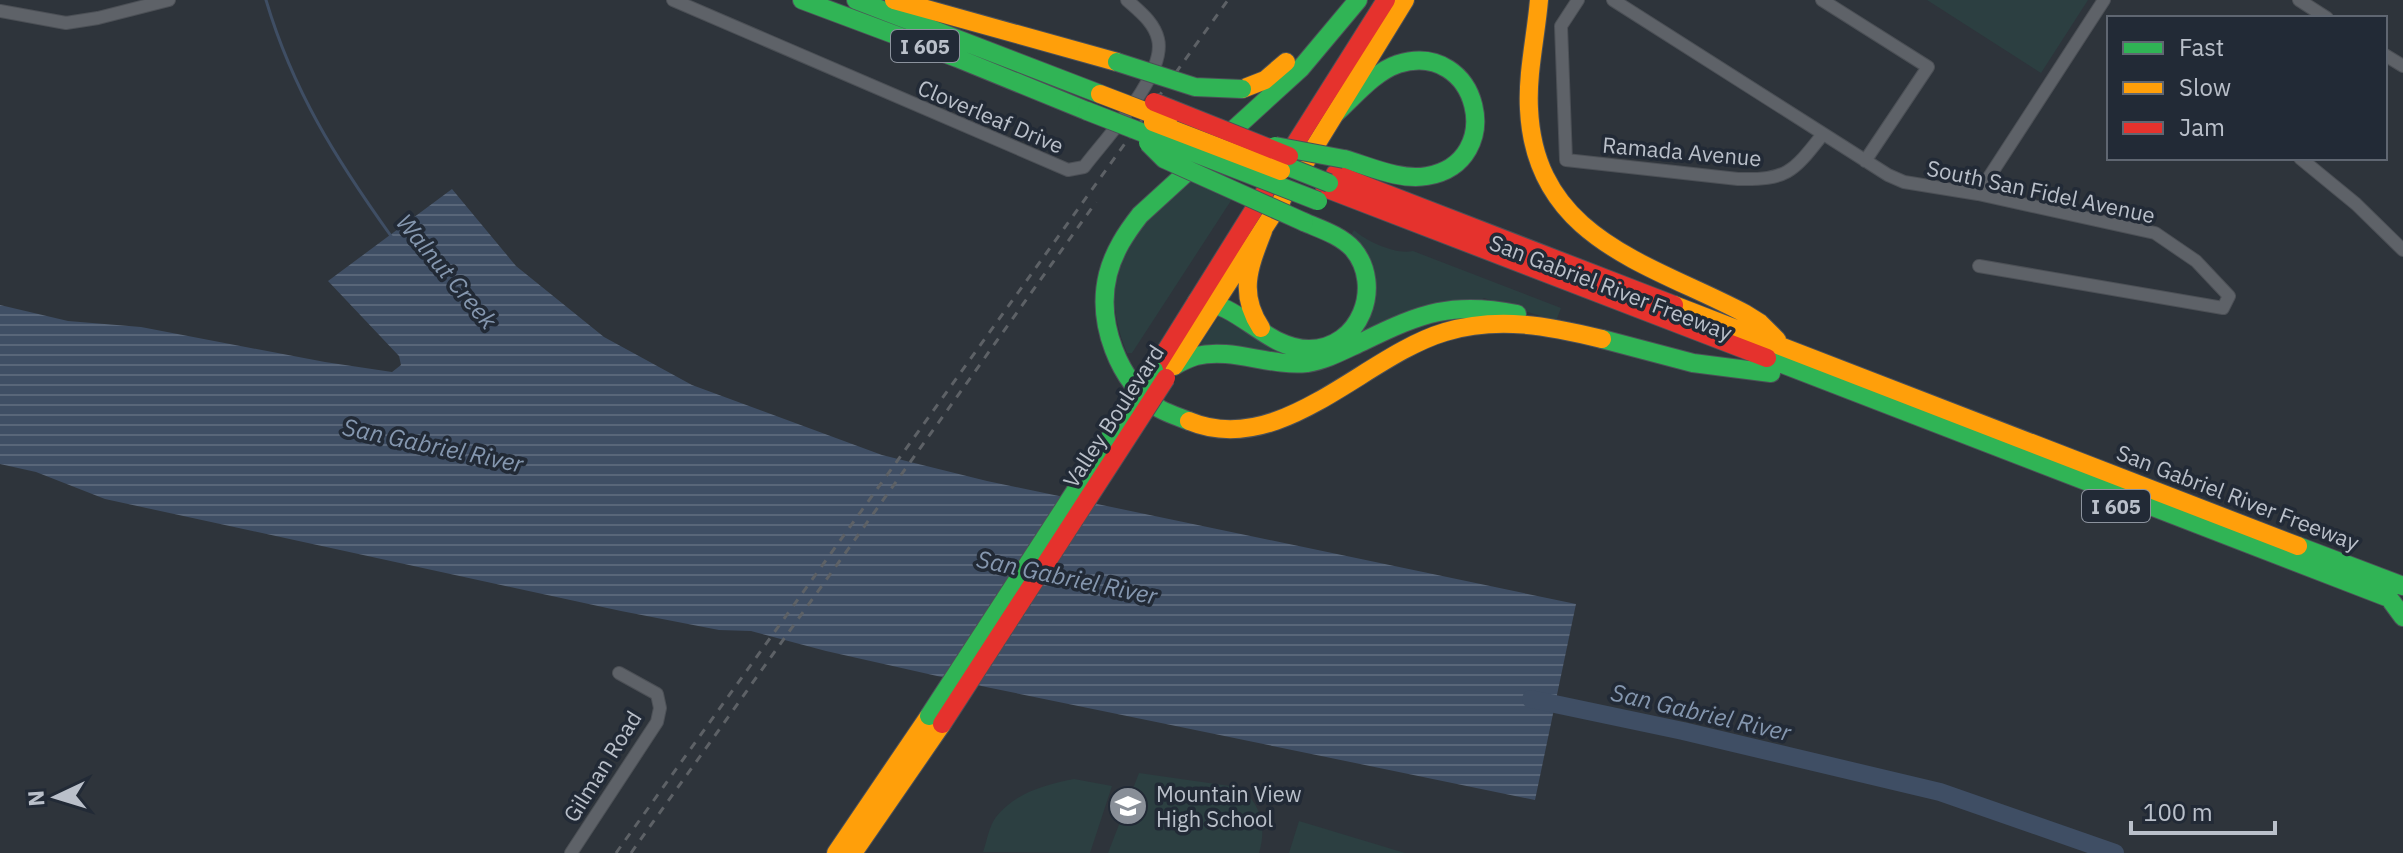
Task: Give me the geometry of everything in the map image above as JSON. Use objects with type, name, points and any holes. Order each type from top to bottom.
[{"type":"main road","name":"San Gabriel River Freeway","points":[[802,0],[957,58],[1250,142],[1330,181],[1771,373],[1828,379]]},
{"type":"main road","points":[[838,0],[1330,181],[1828,379],[2376,586],[2398,584]]},
{"type":"main road","points":[[856,0],[1097,97]]},
{"type":"main road","name":"San Gabriel River Freeway","points":[[893,0],[1097,97],[1136,131],[1330,181],[1786,349],[1828,379],[2403,617]]},
{"type":"main road","points":[[893,0],[1219,91],[1242,89],[1274,73],[1344,0]]},
{"type":"main road","points":[[1358,0],[1301,68],[1150,205],[1121,239],[1106,279],[1105,315],[1115,353],[1126,374],[1147,399],[1173,416],[1204,427],[1241,430],[1291,416],[1400,352],[1442,332],[1461,327],[1517,323],[1585,335]]},
{"type":"main road","name":"Valley Boulevard","points":[[853,853],[935,720],[1165,371],[1386,0]]},
{"type":"main road","name":"Valley Boulevard","points":[[1207,302],[1263,231],[1405,0]]},
{"type":"main road","points":[[1539,0],[1530,121],[1539,163],[1562,205],[1582,228],[1614,252],[1755,319],[1786,349]]},
{"type":"main road","points":[[1330,181],[1440,173],[1459,161],[1472,141],[1478,119],[1476,105],[1467,85],[1457,73],[1441,64],[1416,60],[1391,67],[1336,113]]},
{"type":"main road","points":[[1136,131],[1164,159],[1338,237],[1351,246],[1360,258],[1367,280],[1366,306],[1354,328],[1344,338],[1318,348],[1292,347],[1207,302]]},
{"type":"main road","points":[[1263,231],[1246,285],[1251,314],[1264,332]]},
{"type":"main road","points":[[1165,371],[1194,356],[1217,354],[1306,363],[1333,355],[1425,313],[1453,306],[1495,308],[1694,363],[1771,373]]},
{"type":"main road","name":"Valley Boulevard","points":[[836,853],[935,720]]},
{"type":"street","points":[[0,11],[66,23],[168,0]]},
{"type":"street","name":"Cloverleaf Drive","points":[[673,0],[1068,170],[1084,167],[1148,82],[1159,58],[1154,28],[1127,0]]},
{"type":"street","name":"Ramada Avenue","points":[[1578,0],[1561,26],[1566,160],[1766,180],[1792,170],[1823,134]]},
{"type":"street","name":"South San Fidel Avenue","points":[[1613,0],[1865,161],[1904,182],[1978,194],[2155,233],[2196,261],[2229,296],[2223,308],[1979,266]]},
{"type":"street","points":[[1822,0],[1928,67],[1865,161]]},
{"type":"street","points":[[1978,194],[2104,0]]},
{"type":"street","points":[[2299,0],[2324,16]]},
{"type":"street","points":[[2097,12],[2107,19]]},
{"type":"street","points":[[2302,160],[2356,204],[2403,250]]},
{"type":"street","name":"Gilman Road","points":[[571,853],[657,722],[660,708],[657,694],[619,673]]},
{"type":"shaded area","points":[[1927,0],[2088,0],[2041,73]]},
{"type":"shaded area","points":[[1193,175],[1234,196],[1132,353],[1127,353],[1117,323],[1114,292],[1123,248],[1142,220]]},
{"type":"shaded area","points":[[1338,228],[1351,235],[1354,230],[1374,243],[1391,249],[1413,251],[1561,308],[1556,321],[1484,298],[1480,301],[1458,300],[1417,311],[1360,340],[1319,355],[1289,357],[1228,349],[1197,350],[1221,313],[1264,341],[1292,352],[1311,353],[1328,349],[1356,330],[1365,315],[1372,281],[1365,257]]},
{"type":"shaded area","points":[[1139,773],[1237,787],[1252,800],[1260,816],[1262,834],[1259,853],[1108,853]]},
{"type":"shaded area","points":[[1074,779],[1112,786],[1090,853],[983,852],[990,829],[1004,808],[1042,787]]},
{"type":"shaded area","points":[[1299,821],[1405,853],[1289,853]]},
{"type":"water","points":[[452,189],[516,266],[604,337],[692,385],[882,455],[987,481],[1576,604],[1535,800],[986,687],[751,631],[719,630],[621,611],[105,499],[36,472],[0,464],[0,305],[68,321],[141,327],[392,372],[401,365],[399,356],[328,281]]},
{"type":"waterway","name":"Walnut Creek","points":[[266,0],[289,64],[318,123],[391,236]]},
{"type":"waterway","name":"San Gabriel River","points":[[1531,699],[1683,731],[1940,792],[2115,853]]},
{"type":"railway","points":[[616,853],[1228,0]]},
{"type":"railway","points":[[631,853],[1096,202]]},
{"type":"traffic: fast","points":[[802,0],[1087,111]]},
{"type":"traffic: fast","points":[[856,0],[1100,94]]},
{"type":"traffic: fast","points":[[1189,421],[1160,409],[1145,397],[1122,367],[1108,331],[1105,312],[1105,292],[1114,258],[1140,215],[1301,68],[1358,0]]},
{"type":"traffic: fast","points":[[1336,113],[1389,68],[1426,61],[1448,69],[1464,85],[1473,105],[1475,128],[1468,149],[1452,166],[1417,177],[1385,172],[1344,159]]},
{"type":"traffic: fast","points":[[1117,62],[1195,87],[1242,89]]},
{"type":"traffic: fast","points":[[1087,111],[1318,201]]},
{"type":"traffic: fast","points":[[1148,143],[1164,159],[1304,222]]},
{"type":"traffic: fast","points":[[1275,146],[1344,159]]},
{"type":"traffic: fast","points":[[1271,160],[1329,183]]},
{"type":"traffic: fast","points":[[1197,301],[1227,309],[1279,342],[1294,347],[1309,349],[1342,339],[1362,313],[1366,297],[1362,264],[1353,249],[1342,240],[1304,222]]},
{"type":"traffic: fast","points":[[1174,366],[1193,357],[1210,354],[1307,363],[1336,354],[1403,323],[1438,312],[1474,309],[1517,314]]},
{"type":"traffic: fast","points":[[1602,339],[1693,363],[1771,373]]},
{"type":"traffic: fast","points":[[1767,358],[2389,598],[2403,617]]},
{"type":"traffic: fast","points":[[929,716],[1154,370]]},
{"type":"traffic: fast","points":[[2298,546],[2403,586]]},
{"type":"traffic: slow","points":[[894,0],[1117,62]]},
{"type":"traffic: slow","points":[[1306,161],[1405,0]]},
{"type":"traffic: slow","points":[[1539,0],[1530,68],[1529,109],[1536,153],[1552,189],[1575,217],[1603,241],[1636,261],[1744,313],[1777,340]]},
{"type":"traffic: slow","points":[[1242,89],[1265,80],[1286,62]]},
{"type":"traffic: slow","points":[[1100,94],[1168,120]]},
{"type":"traffic: slow","points":[[1153,122],[1281,171]]},
{"type":"traffic: slow","points":[[1174,366],[1282,200]]},
{"type":"traffic: slow","points":[[1261,328],[1250,303],[1248,280],[1263,231]]},
{"type":"traffic: slow","points":[[1674,305],[2298,546]]},
{"type":"traffic: slow","points":[[1189,421],[1223,429],[1256,426],[1289,416],[1414,344],[1465,327],[1524,325],[1602,339]]},
{"type":"traffic: slow","points":[[836,853],[929,716]]},
{"type":"traffic: slow","points":[[853,853],[942,724]]},
{"type":"traffic: jam","points":[[1285,160],[1386,0]]},
{"type":"traffic: jam","points":[[1154,102],[1289,156]]},
{"type":"traffic: jam","points":[[1335,174],[1674,305]]},
{"type":"traffic: jam","points":[[1325,188],[1767,358]]},
{"type":"traffic: jam","points":[[1154,370],[1265,192]]},
{"type":"traffic: jam","points":[[942,724],[1166,378]]},
{"type":"place","name":"Mountain View High School","points":[[1128,806]]}]
